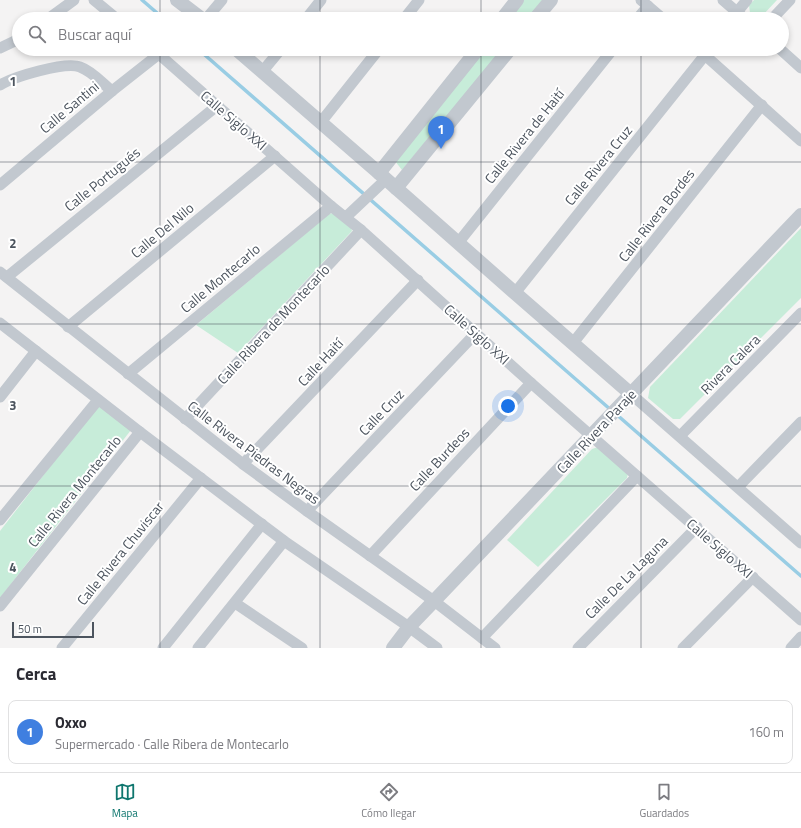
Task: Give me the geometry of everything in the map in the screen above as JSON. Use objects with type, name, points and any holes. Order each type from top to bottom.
[{"type":"street","points":[[58,12],[74,0]]},
{"type":"street","points":[[94,0],[109,12]]},
{"type":"street","points":[[177,0],[193,12]]},
{"type":"street","points":[[212,12],[222,0]]},
{"type":"street","points":[[312,12],[321,0]]},
{"type":"street","points":[[410,12],[419,0]]},
{"type":"street","points":[[508,12],[517,0]]},
{"type":"street","points":[[541,12],[551,0]]},
{"type":"street","points":[[723,0],[736,12]]},
{"type":"street","points":[[742,12],[747,0]]},
{"type":"street","points":[[779,12],[790,0]]},
{"type":"street","points":[[640,12],[645,3],[655,12]]},
{"type":"street","points":[[0,48],[12,42]]},
{"type":"street","name":"Calle Santini","points":[[0,184],[112,91],[151,56]]},
{"type":"street","name":"Calle Siglo XXI","points":[[161,56],[331,206],[346,217],[418,280],[531,383],[697,527],[801,620]]},
{"type":"street","points":[[244,56],[321,122],[380,181],[396,188],[573,343],[627,398],[680,436],[797,540],[801,528]]},
{"type":"street","points":[[262,72],[275,56]]},
{"type":"street","points":[[321,122],[373,56]]},
{"type":"street","points":[[346,217],[360,204],[380,181],[473,56]]},
{"type":"street","points":[[396,188],[504,56]]},
{"type":"street","name":"Calle Rivera de Haití","points":[[458,242],[607,56]]},
{"type":"street","name":"Calle Rivera Cruz","points":[[515,293],[698,56]]},
{"type":"street","points":[[706,56],[801,141]]},
{"type":"street","points":[[788,56],[801,68]]},
{"type":"street","points":[[0,86],[20,76],[73,65],[87,70],[112,91]]},
{"type":"street","name":"Calle Portugués","points":[[3,275],[218,105]]},
{"type":"street","name":"Calle Rivera Bordes","points":[[573,343],[762,105]]},
{"type":"street","name":"Calle Del Nilo","points":[[68,327],[275,156]]},
{"type":"street","name":"Calle Montecarlo","points":[[128,374],[331,206]]},
{"type":"street","name":"Calle Rivera Paraje","points":[[393,648],[409,627],[801,214]]},
{"type":"street","name":"Calle Ribera de Montecarlo","points":[[185,419],[361,230]]},
{"type":"street","name":"Calle Rivera Piedras Negras","points":[[3,275],[244,464],[307,511],[434,601],[495,648]]},
{"type":"street","name":"Calle Haití","points":[[244,464],[418,280]]},
{"type":"street","name":"Rivera Calera","points":[[680,436],[801,313]]},
{"type":"street","points":[[0,323],[284,542],[409,627],[437,648]]},
{"type":"street","name":"Calle Cruz","points":[[307,511],[476,333]]},
{"type":"street","points":[[0,397],[36,352]]},
{"type":"street","name":"Calle Burdeos","points":[[370,556],[531,383]]},
{"type":"street","points":[[0,520],[98,400]]},
{"type":"street","points":[[738,487],[801,422]]},
{"type":"street","name":"Calle Rivera Montecarlo","points":[[0,606],[140,432]]},
{"type":"street","points":[[482,638],[637,476]]},
{"type":"street","name":"Calle Rivera Chuviscar","points":[[62,648],[201,478]]},
{"type":"street","points":[[163,648],[262,524]]},
{"type":"street","name":"Calle De La Laguna","points":[[578,648],[697,527]]},
{"type":"street","points":[[198,648],[284,542]]},
{"type":"street","points":[[683,648],[753,577]]},
{"type":"street","points":[[235,603],[302,648]]},
{"type":"street","points":[[791,648],[801,637]]},
{"type":"green space","points":[[524,0],[544,0],[534,12],[515,12]]},
{"type":"green space","points":[[754,0],[777,0],[766,12],[750,12],[749,5]]},
{"type":"green space","points":[[479,56],[497,56],[402,170],[395,161]]},
{"type":"green space","points":[[333,213],[351,228],[352,231],[238,353],[196,325],[329,214]]},
{"type":"green space","points":[[801,228],[801,298],[680,419],[673,419],[648,398],[650,387]]},
{"type":"green space","points":[[98,405],[131,430],[0,598],[0,531]]},
{"type":"green space","points":[[598,447],[628,473],[627,478],[538,567],[507,540],[592,449]]},
{"type":"waterway","points":[[142,0],[156,12]]},
{"type":"waterway","points":[[206,56],[611,410]]},
{"type":"waterway","points":[[616,414],[801,576]]},
{"type":"place","name":"Oxxo","points":[[441,149]]}]
